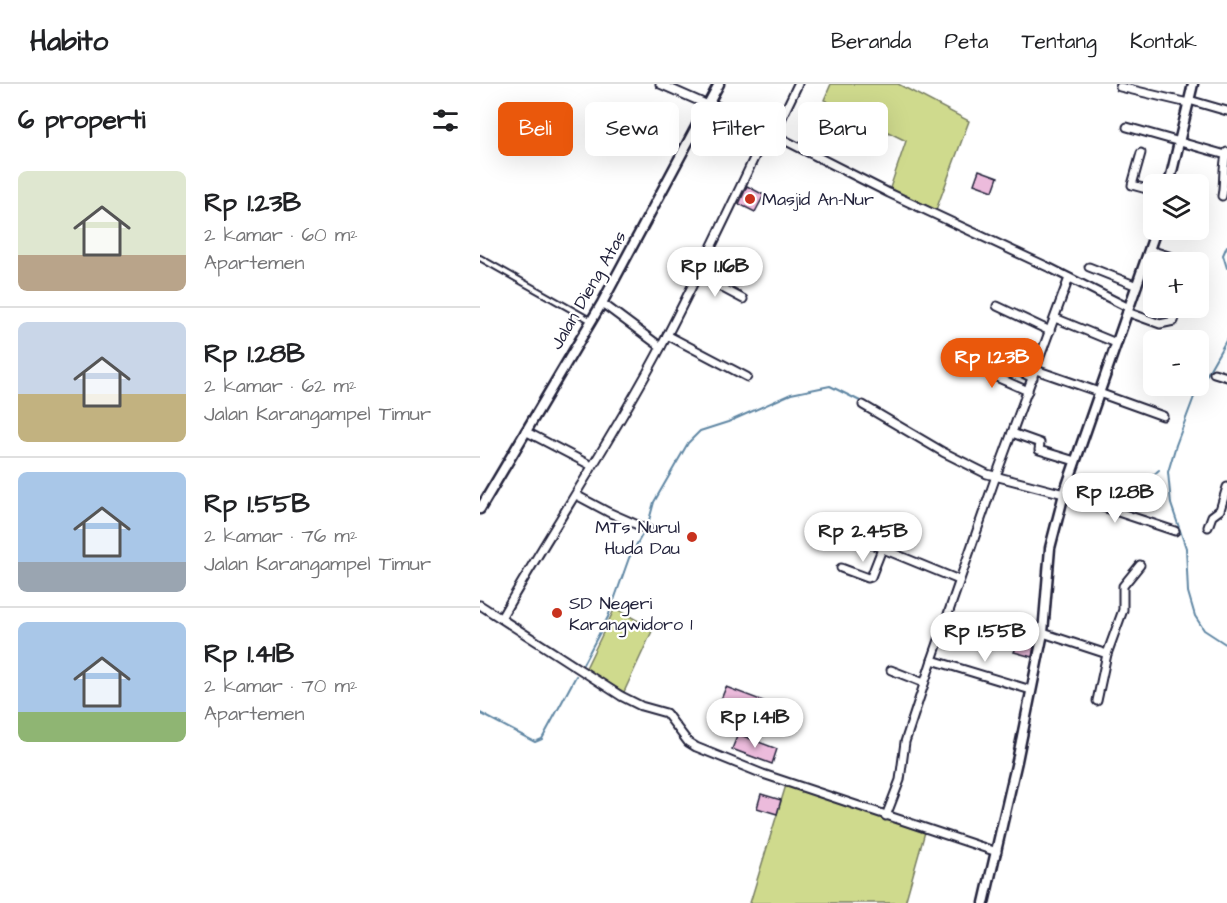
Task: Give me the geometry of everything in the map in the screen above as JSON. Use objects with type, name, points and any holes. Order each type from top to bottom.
[{"type":"street","points":[[660,84],[704,102]]},
{"type":"street","name":"Jalan Dieng Atas","points":[[710,102],[719,84]]},
{"type":"street","points":[[786,105],[798,84]]},
{"type":"street","points":[[1172,174],[1193,84]]},
{"type":"street","points":[[1120,87],[1227,111]]},
{"type":"street","points":[[1127,127],[1226,154],[1223,165],[1225,174],[1222,196]]},
{"type":"street","name":"Jalan Dieng Atas","points":[[480,509],[602,303],[691,137]]},
{"type":"street","points":[[786,141],[1069,278],[1143,317]]},
{"type":"street","points":[[1141,153],[1132,185],[1143,188]]},
{"type":"street","points":[[501,618],[576,495],[661,347],[758,156]]},
{"type":"street","points":[[984,903],[1044,633],[1050,548],[1075,460],[1153,240]]},
{"type":"street","points":[[1150,250],[1156,252]]},
{"type":"street","points":[[1089,267],[1137,286]]},
{"type":"street","points":[[698,275],[743,299]]},
{"type":"street","points":[[886,816],[900,780],[906,742],[924,683],[959,580],[1069,278]]},
{"type":"street","points":[[602,303],[661,347]]},
{"type":"street","points":[[997,306],[1050,331]]},
{"type":"street","points":[[1055,318],[1116,343]]},
{"type":"street","points":[[1146,318],[1160,324],[1174,321],[1175,318]]},
{"type":"street","points":[[667,335],[747,377]]},
{"type":"street","points":[[989,357],[1033,378]]},
{"type":"street","points":[[967,364],[1028,391]]},
{"type":"street","points":[[1036,370],[1163,416]]},
{"type":"street","points":[[1214,373],[1227,377]]},
{"type":"street","points":[[863,405],[987,474],[1064,494],[1175,531]]},
{"type":"street","points":[[525,430],[592,466]]},
{"type":"street","points":[[1012,433],[1040,443],[1040,450],[1075,460]]},
{"type":"street","points":[[1208,527],[1214,513],[1220,510],[1227,488]]},
{"type":"street","points":[[576,495],[649,530]]},
{"type":"street","points":[[866,542],[959,580]]},
{"type":"street","points":[[841,568],[868,578],[871,577],[882,549]]},
{"type":"street","points":[[1097,701],[1107,654],[1123,610],[1123,586],[1140,565]]},
{"type":"street","points":[[480,605],[605,686],[641,706],[666,713],[688,742],[696,747],[763,774],[997,852]]},
{"type":"street","points":[[1044,633],[1107,654]]},
{"type":"street","points":[[932,660],[1031,690]]},
{"type":"street","points":[[891,670],[924,683]]},
{"type":"lane","points":[[480,258],[591,321]]},
{"type":"green space","points":[[831,84],[898,84],[969,121],[936,210],[890,188],[906,141],[888,132],[888,102],[828,102],[824,100]]},
{"type":"green space","points":[[615,608],[653,629],[624,692],[585,670]]},
{"type":"green space","points":[[786,785],[925,832],[905,903],[750,903]]},
{"type":"building","points":[[979,170],[998,177],[993,191],[974,184]]},
{"type":"building","name":"Masjid An-Nur","points":[[747,186],[764,195],[755,212],[739,204]]},
{"type":"building","points":[[1025,628],[1037,631],[1032,657],[1014,652]]},
{"type":"building","points":[[726,687],[792,712],[786,727],[720,702]]},
{"type":"building","points":[[738,734],[777,749],[772,764],[732,749]]},
{"type":"building","points":[[761,794],[781,800],[777,814],[757,808]]},
{"type":"waterway","points":[[1227,246],[1223,255],[1227,268]]},
{"type":"waterway","points":[[1227,339],[1194,397],[1168,472],[1171,504],[1186,548],[1188,592],[1195,616],[1204,630],[1227,645]]},
{"type":"waterway","points":[[648,524],[654,502],[688,443],[700,431],[728,422],[791,394],[830,386],[864,403]]},
{"type":"waterway","points":[[885,414],[903,425]]},
{"type":"waterway","points":[[1104,504],[1112,504],[1126,498],[1159,470]]},
{"type":"waterway","points":[[1010,477],[1057,489]]},
{"type":"waterway","points":[[583,664],[608,617],[629,558],[642,535]]},
{"type":"waterway","points":[[480,713],[535,742],[542,739],[576,676]]},
{"type":"place","name":"Masjid An-Nur","points":[[750,199]]},
{"type":"place","name":"MTs Nurul Huda Dau","points":[[692,537]]},
{"type":"place","name":"SD Negeri Karangwidoro 1","points":[[557,613]]}]
